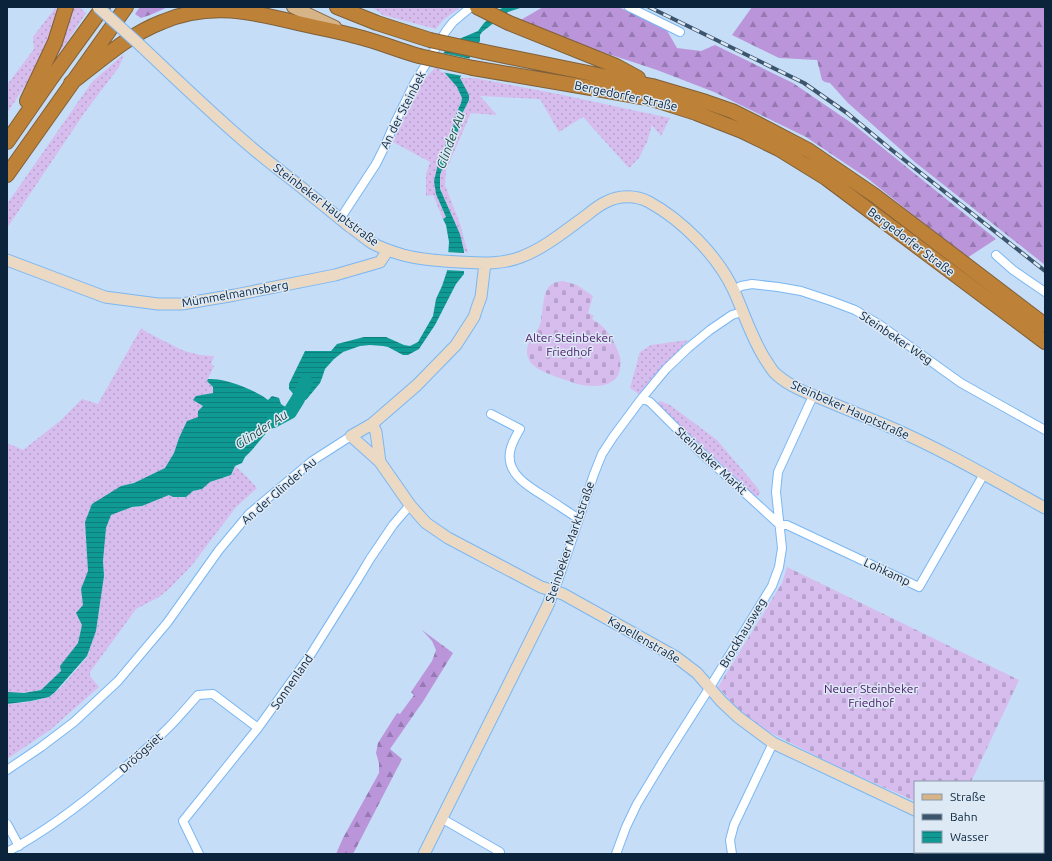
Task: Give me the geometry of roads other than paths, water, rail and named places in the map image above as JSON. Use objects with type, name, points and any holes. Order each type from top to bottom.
[{"type":"highway","points":[[8,140],[55,42],[66,7]]},
{"type":"highway","points":[[8,140],[102,7]]},
{"type":"highway","points":[[7,175],[126,7]]},
{"type":"highway","name":"Bergedorfer Straße","points":[[337,7],[376,23],[430,40],[652,86],[732,111],[808,150],[874,195],[1045,325]]},
{"type":"highway","points":[[358,7],[376,23]]},
{"type":"highway","points":[[477,7],[509,23],[616,66],[652,86]]},
{"type":"highway","points":[[71,83],[120,45],[143,30],[162,21],[196,12],[211,10],[241,11],[356,36]]},
{"type":"highway","name":"Bergedorfer Straße","points":[[356,36],[419,56],[473,68],[652,99],[696,113],[742,131],[779,149],[826,178],[1045,342]]},
{"type":"main road","name":"Bergedorfer Straße","points":[[293,7],[356,36]]},
{"type":"street","name":"Steinbeker Hauptstraße","points":[[98,7],[244,141],[340,219],[372,243],[388,250],[415,258],[444,261],[485,263],[506,261],[521,257],[553,240],[608,200],[629,196],[648,201],[684,226],[701,243],[714,260],[734,290],[760,352],[775,374],[794,387],[813,396],[890,427],[938,449],[1045,508]]},
{"type":"street","name":"An der Steinbek","points":[[340,219],[376,164],[392,127],[415,82],[446,31],[453,22],[471,7]]},
{"type":"street","points":[[629,7],[680,32]]},
{"type":"street","name":"Mümmelmannsberg","points":[[7,260],[105,297],[151,304],[174,304],[208,300],[335,275],[380,262],[388,250]]},
{"type":"street","points":[[996,255],[1013,270],[1045,292]]},
{"type":"street","name":"An der Glinder Au","points":[[7,770],[74,722],[118,681],[168,623],[219,550],[249,514],[312,461],[372,424],[418,385],[456,346],[474,317],[481,297],[485,263]]},
{"type":"street","name":"Steinbeker Weg","points":[[734,290],[741,286],[752,284],[778,287],[801,291],[831,300],[855,310],[960,383],[1045,430]]},
{"type":"street","name":"Steinbeker Marktstraße","points":[[424,854],[541,619],[558,581],[602,454],[642,398],[666,369],[710,330],[732,315],[742,312]]},
{"type":"street","name":"Brockhausweg","points":[[616,854],[626,827],[637,804],[772,586],[780,567],[782,548],[776,492],[778,472],[813,396]]},
{"type":"street","name":"Steinbeker Markt","points":[[642,398],[650,402],[697,449],[780,525]]},
{"type":"street","points":[[491,414],[520,429],[510,453],[511,465],[519,478],[527,485],[579,518]]},
{"type":"street","name":"Kapellenstraße","points":[[372,424],[376,432],[380,462]]},
{"type":"street","name":"Kapellenstraße","points":[[351,436],[380,462],[410,505],[426,523],[448,538],[541,587],[563,594],[676,657],[698,672],[721,701],[738,717],[773,743],[914,810]]},
{"type":"street","name":"Lohkamp","points":[[780,525],[787,525],[919,587],[984,474]]},
{"type":"street","name":"Sonnenland","points":[[199,854],[183,821],[258,728],[312,654],[370,559],[393,525],[410,505]]},
{"type":"street","name":"Dröögsiet","points":[[7,852],[59,820],[98,790],[146,750],[198,696],[213,694],[258,728]]},
{"type":"street","points":[[732,854],[730,840],[734,826],[773,743]]},
{"type":"street","points":[[441,818],[500,852],[500,854]]},
{"type":"street","points":[[7,824],[19,846]]},
{"type":"water","points":[[505,7],[523,7],[508,12],[480,35],[480,41],[471,55],[460,78],[469,95],[469,100],[461,116],[460,126],[440,175],[440,189],[460,234],[464,251],[464,274],[456,284],[435,325],[419,349],[408,355],[403,355],[388,347],[370,345],[360,346],[343,352],[325,369],[320,383],[306,400],[299,400],[289,389],[289,384],[305,351],[331,351],[337,344],[364,337],[386,337],[410,346],[418,342],[433,316],[436,299],[447,271],[449,242],[446,225],[443,219],[446,217],[436,194],[434,181],[438,164],[453,127],[462,98],[457,87],[438,65],[444,52],[459,39],[478,31],[484,23],[500,9]]},
{"type":"water","points":[[208,379],[226,381],[239,385],[268,400],[272,396],[279,398],[281,404],[287,408],[291,415],[267,432],[245,457],[242,463],[235,466],[231,475],[210,482],[202,489],[193,491],[186,497],[173,497],[169,495],[142,506],[132,507],[111,515],[106,528],[103,561],[104,576],[96,631],[87,656],[49,697],[7,704],[7,692],[24,693],[41,690],[61,671],[60,666],[78,643],[82,625],[76,613],[83,605],[81,589],[88,571],[85,522],[92,504],[121,486],[134,483],[165,468],[174,453],[187,421],[198,417],[198,411],[203,406],[193,400],[196,396],[213,393],[213,387],[207,381]]},
{"type":"waterway","name":"Glinder Au","points":[[273,421],[290,412],[306,382]]},
{"type":"railway","points":[[649,7],[804,83],[847,113],[1045,271]]},
{"type":"park label","name":"Alter Steinbeker Friedhof","points":[[569,345]]},
{"type":"park label","name":"Neuer Steinbeker Friedhof","points":[[871,696]]}]
